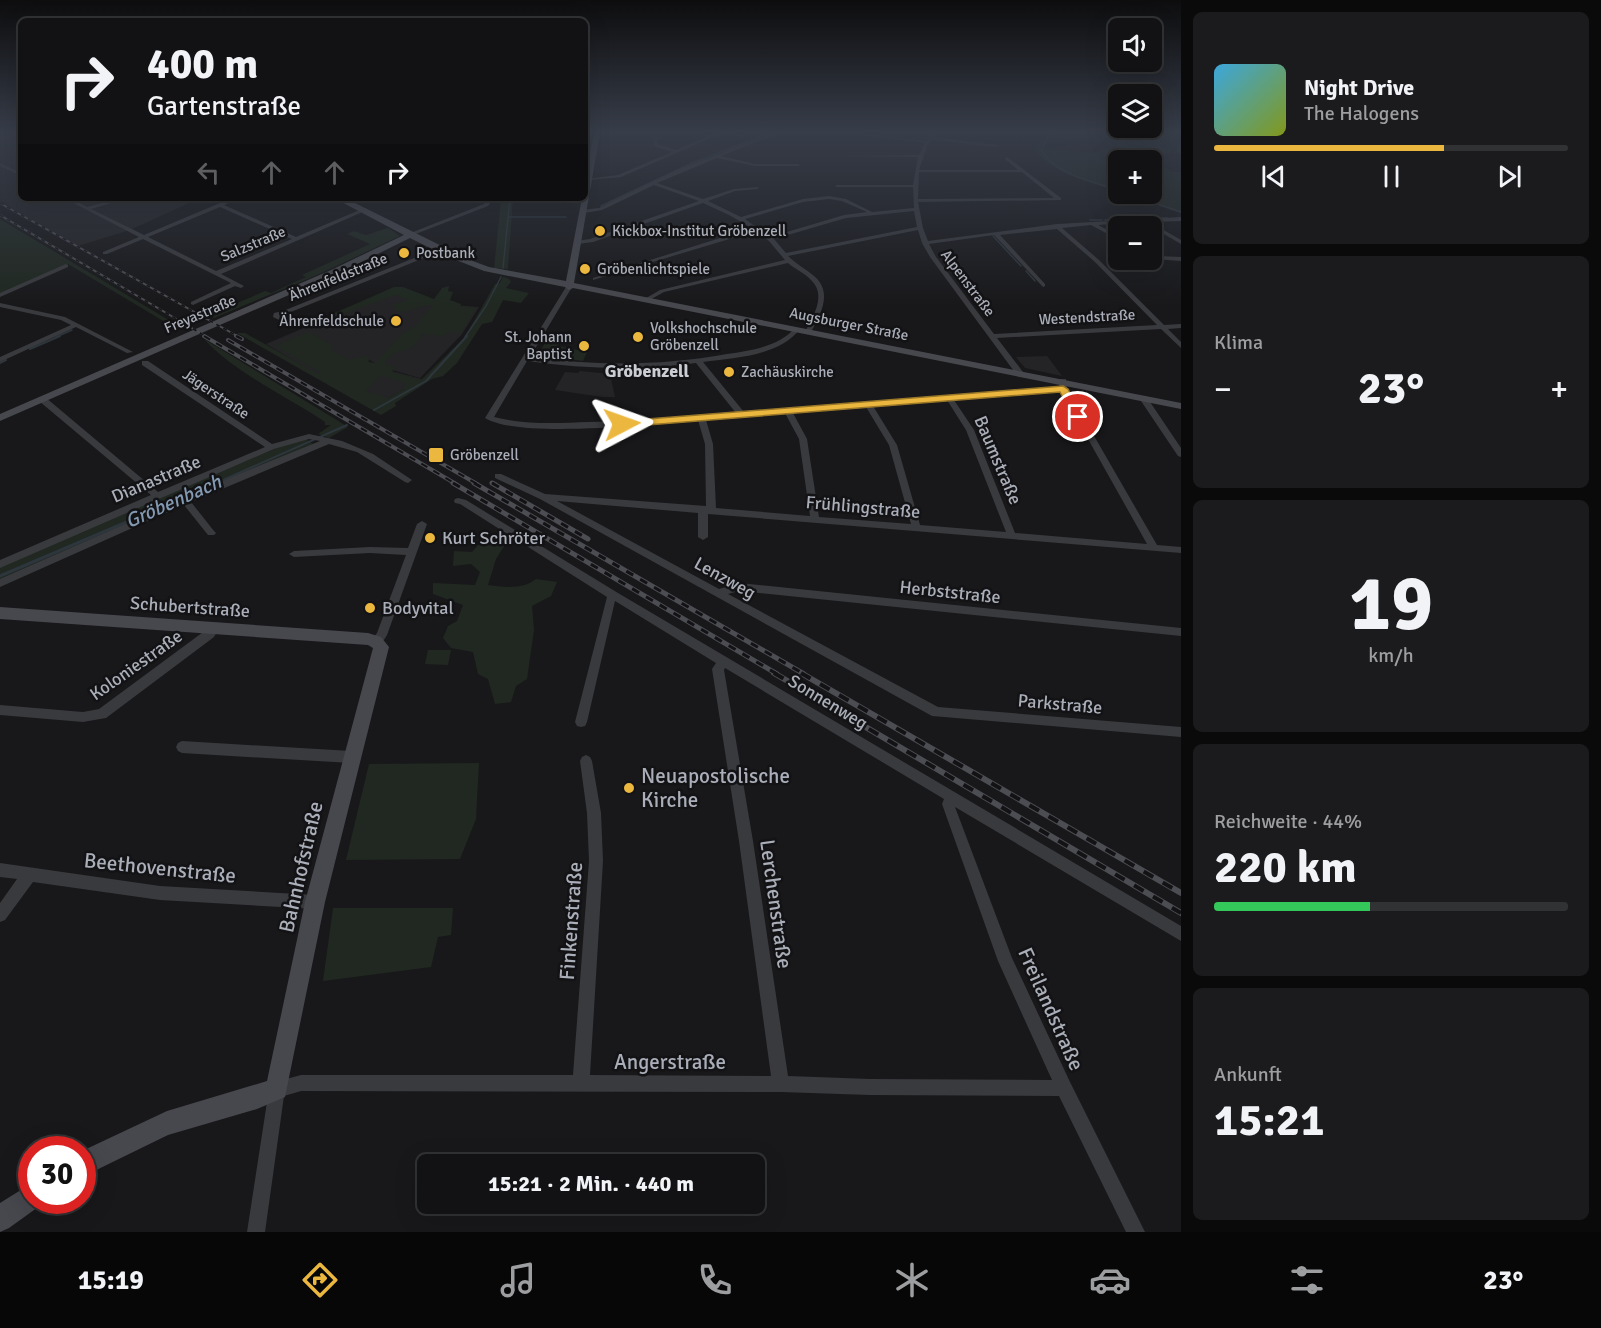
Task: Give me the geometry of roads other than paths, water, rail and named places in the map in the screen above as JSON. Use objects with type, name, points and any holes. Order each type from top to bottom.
[{"type":"street","points":[[584,211],[600,209],[641,190]]},
{"type":"street","points":[[674,190],[701,200],[756,229],[769,238],[790,261],[811,276],[821,289],[822,300],[808,332]]},
{"type":"street","points":[[578,242],[591,241],[701,200],[734,190]]},
{"type":"street","name":"Alpenstraße","points":[[916,190],[920,228],[925,243],[1019,372]]},
{"type":"street","points":[[916,201],[1059,201],[1046,190]]},
{"type":"street","points":[[739,219],[792,204],[830,198],[839,199],[873,213]]},
{"type":"street","points":[[73,201],[239,284],[193,303]]},
{"type":"street","points":[[88,208],[115,201]]},
{"type":"street","points":[[105,253],[146,238],[229,201]]},
{"type":"street","name":"Augsburger Straße","points":[[344,201],[439,250],[482,268],[550,283],[571,282],[644,301],[1019,372],[1063,385],[1181,406]]},
{"type":"street","points":[[411,234],[486,205],[489,201]]},
{"type":"street","points":[[585,201],[571,282],[489,418],[549,424],[622,424],[950,399],[1063,385],[1155,547]]},
{"type":"street","points":[[220,205],[296,239]]},
{"type":"street","points":[[769,238],[846,216],[917,209]]},
{"type":"street","name":"Salzstraße","points":[[217,273],[364,210]]},
{"type":"street","points":[[1162,220],[1181,219]]},
{"type":"street","points":[[925,243],[1057,226],[1108,222]]},
{"type":"street","points":[[1090,223],[1108,232]]},
{"type":"street","points":[[1057,226],[1101,264],[1181,346]]},
{"type":"street","points":[[786,255],[920,228]]},
{"type":"street","points":[[595,279],[756,229]]},
{"type":"street","points":[[1162,231],[1181,242]]},
{"type":"street","name":"Freyastraße","points":[[0,418],[399,242],[411,234]]},
{"type":"street","points":[[996,234],[1043,285]]},
{"type":"street","points":[[399,242],[425,243]]},
{"type":"street","name":"Ährenfeldstraße","points":[[303,325],[294,325],[276,317],[276,314],[284,313],[439,250]]},
{"type":"street","points":[[1162,258],[1181,259]]},
{"type":"street","points":[[644,301],[662,291],[790,261]]},
{"type":"street","points":[[0,296],[66,266]]},
{"type":"street","points":[[0,305],[63,318],[129,352]]},
{"type":"street","points":[[0,360],[76,325]]},
{"type":"street","name":"Westendstraße","points":[[994,336],[1181,326]]},
{"type":"street","points":[[526,359],[597,367],[632,368],[699,362],[753,351],[782,342],[791,337],[797,329]]},
{"type":"street","points":[[699,362],[742,415]]},
{"type":"street","name":"Jägerstraße","points":[[145,363],[271,447]]},
{"type":"street","points":[[1143,398],[1181,454]]},
{"type":"street","points":[[42,399],[157,496]]},
{"type":"street","name":"Baumstraße","points":[[950,399],[970,430],[1012,536]]},
{"type":"street","points":[[869,406],[893,444],[916,528]]},
{"type":"street","points":[[789,413],[802,440],[815,519]]},
{"type":"street","points":[[702,419],[709,444],[707,509],[703,537]]},
{"type":"street","name":"Dianastraße","points":[[0,564],[271,447],[301,437],[339,442],[356,449],[408,480]]},
{"type":"street","points":[[0,583],[326,441]]},
{"type":"street","name":"Lenzweg","points":[[498,476],[543,497],[936,712]]},
{"type":"street","name":"Frühlingstraße","points":[[543,497],[1181,550]]},
{"type":"street","points":[[186,501],[212,533]]},
{"type":"street","name":"Sonnenweg","points":[[458,501],[1181,934]]},
{"type":"street","name":"Bahnhofstraße","points":[[256,1232],[277,1089],[315,903],[381,646],[376,641],[382,635],[422,524]]},
{"type":"street","points":[[294,554],[370,550],[410,552]]},
{"type":"street","name":"Herbststraße","points":[[717,593],[739,587],[1181,632]]},
{"type":"street","points":[[581,722],[610,600],[614,596]]},
{"type":"street","name":"Schubertstraße","points":[[0,613],[376,641]]},
{"type":"street","name":"Koloniestraße","points":[[0,710],[83,717],[102,714],[210,634],[214,628]]},
{"type":"street","name":"Lerchenstraße","points":[[724,661],[718,669],[746,840],[781,1084]]},
{"type":"street","name":"Parkstraße","points":[[936,712],[1181,732]]},
{"type":"street","points":[[182,747],[351,757]]},
{"type":"street","name":"Finkenstraße","points":[[581,1084],[597,861],[594,813],[586,761]]},
{"type":"street","name":"Freilandstraße","points":[[952,797],[948,804],[1006,962],[1064,1088],[1136,1232]]},
{"type":"street","name":"Beethovenstraße","points":[[0,870],[160,893],[315,903]]},
{"type":"street","points":[[0,915],[30,874]]},
{"type":"street","name":"Angerstraße","points":[[277,1089],[301,1083],[781,1084],[1064,1088]]},
{"type":"street","points":[[96,1157],[130,1139],[196,1114],[257,1099],[277,1089]]},
{"type":"street","points":[[0,1219],[18,1206]]},
{"type":"waterway","points":[[601,206],[634,190]]},
{"type":"waterway","name":"Gröbenbach","points":[[503,268],[510,201]]},
{"type":"waterway","points":[[1157,204],[1181,212]]},
{"type":"waterway","points":[[509,217],[566,217]]},
{"type":"waterway","points":[[1162,218],[1167,218]]},
{"type":"waterway","points":[[1090,220],[1102,220]]},
{"type":"waterway","points":[[993,236],[1021,266]]},
{"type":"waterway","points":[[1026,271],[1035,281]]},
{"type":"waterway","name":"Gröbenbach","points":[[465,337],[486,306],[501,277]]},
{"type":"waterway","points":[[56,337],[72,330]]},
{"type":"waterway","points":[[30,349],[60,336]]},
{"type":"waterway","name":"Gröbenbach","points":[[374,410],[426,381],[467,336]]},
{"type":"waterway","points":[[0,363],[6,360]]},
{"type":"waterway","name":"Gröbenbach","points":[[214,484],[347,425]]},
{"type":"waterway","name":"Gröbenbach","points":[[0,576],[218,483]]},
{"type":"railway","points":[[0,203],[239,337]]},
{"type":"railway","points":[[0,215],[207,337]]},
{"type":"railway","points":[[204,336],[456,484]]},
{"type":"railway","points":[[236,336],[242,339]]},
{"type":"railway","points":[[228,340],[477,484]]},
{"type":"railway","points":[[453,483],[777,674]]},
{"type":"railway","points":[[474,483],[804,674]]},
{"type":"railway","points":[[495,484],[492,483],[588,539]]},
{"type":"railway","points":[[774,673],[1181,913]]},
{"type":"railway","points":[[801,673],[1181,893]]},
{"type":"place","name":"Kickbox-Institut Gröbenzell","points":[[600,231]]},
{"type":"place","name":"Postbank","points":[[404,253]]},
{"type":"place","name":"Gröbenlichtspiele","points":[[585,269]]},
{"type":"place","name":"Ährenfeldschule","points":[[396,321]]},
{"type":"place","name":"Volkshochschule Gröbenzell","points":[[638,337]]},
{"type":"place","name":"St. Johann Baptist","points":[[584,346]]},
{"type":"place","name":"Zachäuskirche","points":[[729,372]]},
{"type":"place","name":"Gröbenzell","points":[[436,455]]},
{"type":"place","name":"Kurt Schröter","points":[[430,538]]},
{"type":"place","name":"Bodyvital","points":[[370,608]]},
{"type":"place","name":"Neuapostolische Kirche","points":[[629,788]]},
{"type":"district","name":"Gröbenzell","points":[[647,371]]}]
